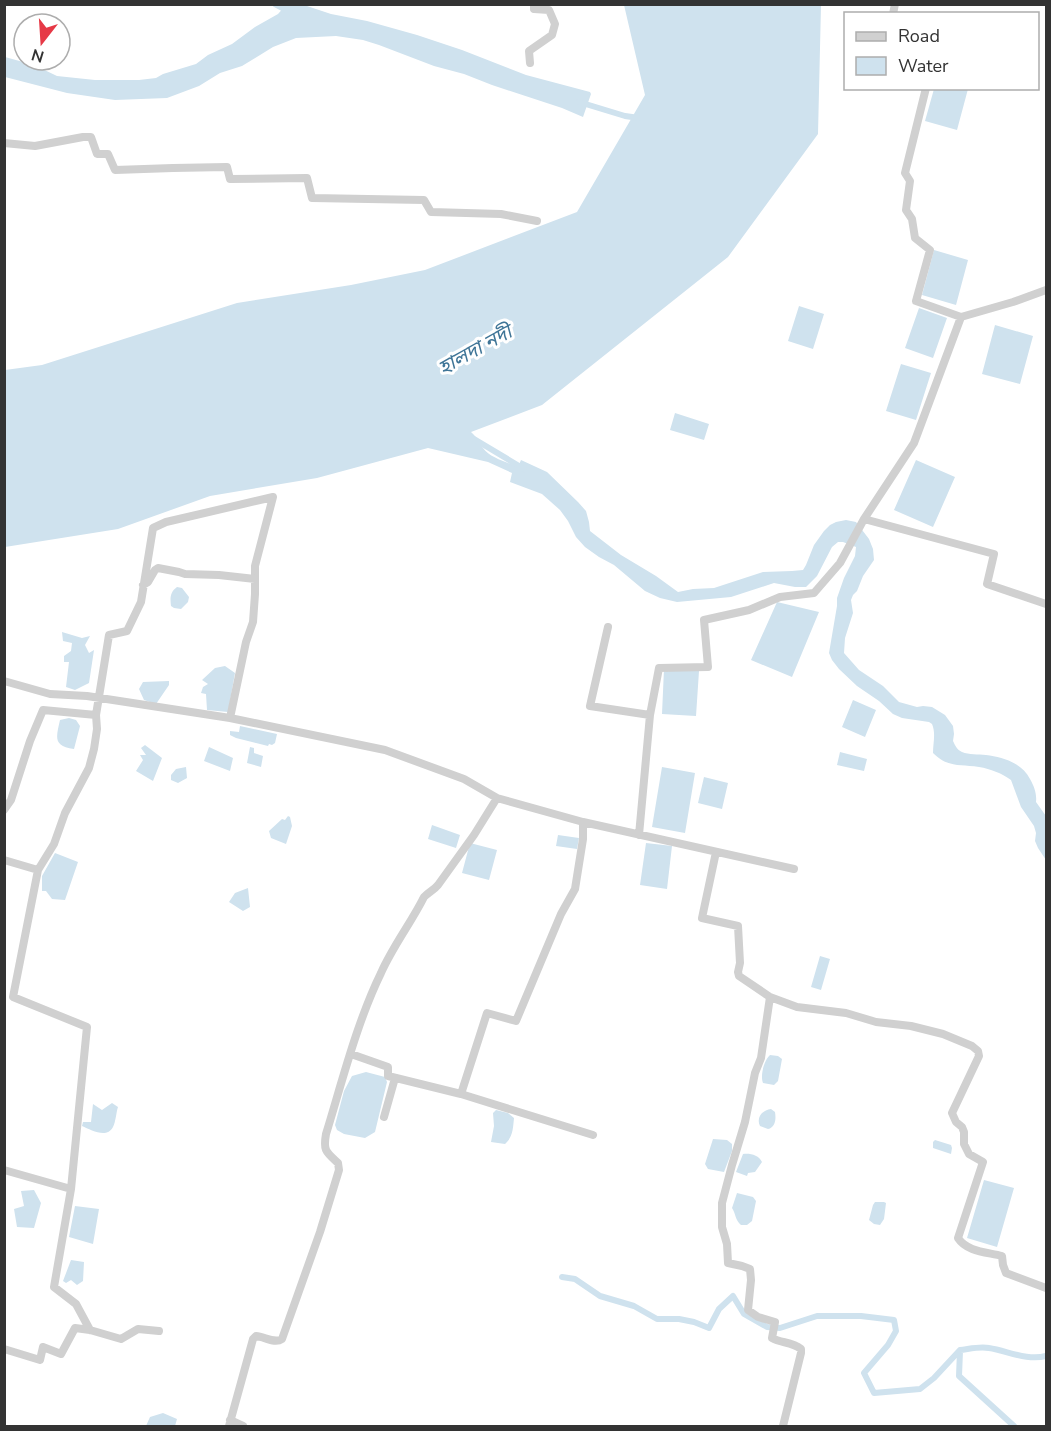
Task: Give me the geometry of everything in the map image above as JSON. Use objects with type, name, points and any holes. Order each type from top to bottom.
[{"type":"street","points":[[530,63],[529,51],[552,35],[555,24],[549,10],[534,9],[534,4]]},
{"type":"street","points":[[926,90],[905,173],[910,181],[906,210],[912,219],[915,238],[930,250],[916,302],[961,317],[1047,290]]},
{"type":"street","points":[[4,143],[36,146],[82,136],[91,137],[97,154],[108,154],[115,170],[227,167],[230,180],[307,178],[312,198],[424,200],[430,212],[501,214],[537,221]]},
{"type":"street","points":[[639,835],[650,715],[659,668],[708,667],[704,620],[749,610],[780,597],[814,593],[840,562],[864,519],[914,443],[961,317]]},
{"type":"street","points":[[90,1330],[76,1304],[54,1287],[71,1189],[87,1027],[9,996],[38,870],[54,844],[65,813],[89,768],[96,739],[96,715],[109,635],[127,631],[141,602],[153,528],[166,522],[273,497],[255,566],[253,622],[246,642],[230,718]]},
{"type":"street","points":[[864,519],[993,554],[987,584],[1047,604]]},
{"type":"street","points":[[143,585],[158,568],[185,574],[255,579]]},
{"type":"street","points":[[608,627],[590,706],[650,715]]},
{"type":"street","points":[[4,681],[50,694],[87,696],[230,718],[386,750],[464,778],[497,798],[583,822],[795,869]]},
{"type":"street","points":[[4,810],[11,800],[30,741],[43,710],[96,715]]},
{"type":"street","points":[[243,1426],[230,1423],[253,1339],[258,1336],[276,1341],[282,1339],[320,1232],[339,1170],[338,1163],[326,1152],[324,1146],[326,1134],[351,1054],[380,975],[396,942],[424,897],[438,885],[497,798]]},
{"type":"street","points":[[461,1094],[487,1013],[516,1021],[561,914],[575,889],[583,839],[583,822]]},
{"type":"street","points":[[716,852],[702,918],[738,926],[739,976],[770,997],[797,1007],[846,1013],[876,1022],[911,1026],[943,1034],[972,1046],[978,1051],[979,1056],[952,1113],[956,1122],[962,1127],[964,1144],[969,1154],[983,1162],[958,1238],[970,1249],[1002,1256],[1006,1273],[1047,1288]]},
{"type":"street","points":[[4,860],[38,870]]},
{"type":"street","points":[[770,997],[761,1058],[755,1073],[745,1122],[722,1203],[722,1227],[727,1244],[728,1263],[750,1269],[748,1310],[758,1317],[775,1322],[772,1338],[801,1349],[783,1426]]},
{"type":"street","points":[[351,1054],[388,1067],[388,1076],[461,1094],[593,1135]]},
{"type":"street","points":[[384,1117],[395,1077]]},
{"type":"street","points":[[4,1170],[71,1189]]},
{"type":"street","points":[[4,1349],[40,1360],[43,1347],[61,1354],[75,1328],[121,1339],[138,1329],[159,1331]]},
{"type":"water","points":[[286,5],[304,5],[331,14],[367,21],[417,35],[526,75],[591,94],[583,117],[379,45],[336,36],[296,38],[273,47],[242,66],[220,73],[199,86],[167,98],[115,100],[67,93],[5,77],[5,57],[12,59],[12,72],[49,72],[57,76],[95,80],[156,78],[196,64],[278,14]]},
{"type":"water","name":"হালদা নদী","points":[[624,5],[821,5],[818,134],[728,257],[542,405],[471,432],[481,446],[494,457],[518,467],[521,460],[547,472],[586,511],[590,531],[621,555],[678,592],[714,588],[763,572],[803,570],[814,545],[830,525],[846,520],[856,522],[869,539],[874,560],[851,600],[853,613],[845,638],[844,653],[859,670],[883,686],[899,702],[917,707],[932,707],[945,715],[953,726],[953,741],[960,751],[999,757],[1017,765],[1027,773],[1036,793],[1036,802],[1046,816],[1046,860],[1035,841],[1034,826],[1021,807],[1011,780],[992,770],[954,764],[939,758],[933,753],[932,724],[893,714],[857,686],[832,660],[829,653],[837,598],[855,556],[856,547],[843,542],[838,542],[832,547],[817,576],[806,587],[774,583],[731,597],[677,602],[645,591],[614,565],[585,547],[576,537],[560,510],[542,494],[510,482],[512,473],[488,462],[428,448],[317,478],[210,496],[118,529],[5,547],[5,370],[42,365],[237,303],[351,285],[425,270],[577,212],[645,95]]},
{"type":"water","points":[[934,90],[968,90],[957,130],[925,121]]},
{"type":"water","points":[[934,250],[968,260],[956,305],[922,295]]},
{"type":"water","points":[[799,306],[824,314],[813,349],[788,341]]},
{"type":"water","points":[[919,308],[947,318],[933,358],[905,348]]},
{"type":"water","points":[[995,325],[1033,336],[1020,384],[982,374]]},
{"type":"water","points":[[901,364],[931,373],[916,420],[886,411]]},
{"type":"water","points":[[675,413],[709,424],[704,440],[670,430]]},
{"type":"water","points":[[916,460],[955,477],[933,527],[894,510]]},
{"type":"water","points":[[177,587],[182,588],[189,597],[188,602],[181,609],[171,606],[171,595]]},
{"type":"water","points":[[777,602],[819,612],[792,677],[751,660]]},
{"type":"water","points":[[62,632],[82,638],[90,636],[85,645],[89,653],[94,650],[89,683],[75,690],[66,687],[69,662],[64,662],[64,656],[71,651],[72,643],[63,641]]},
{"type":"water","points":[[225,666],[235,673],[228,712],[207,710],[206,694],[201,693],[203,687],[208,684],[202,680],[215,668]]},
{"type":"water","points":[[664,669],[699,671],[696,716],[662,714]]},
{"type":"water","points":[[169,681],[169,685],[156,704],[144,700],[139,689],[143,682]]},
{"type":"water","points":[[853,700],[876,710],[865,737],[842,727]]},
{"type":"water","points":[[69,718],[76,720],[80,726],[74,749],[62,746],[57,736],[60,720]]},
{"type":"water","points":[[240,726],[277,734],[275,743],[268,746],[230,735],[230,731],[239,732]]},
{"type":"water","points":[[145,745],[162,758],[153,781],[136,771],[143,760],[140,755],[146,755],[141,748]]},
{"type":"water","points":[[209,747],[233,758],[230,771],[204,761]]},
{"type":"water","points":[[250,747],[254,748],[254,753],[263,756],[261,767],[247,763]]},
{"type":"water","points":[[840,752],[867,759],[864,771],[837,765]]},
{"type":"water","points":[[186,767],[187,778],[178,783],[171,780],[171,775],[176,769]]},
{"type":"water","points":[[662,767],[695,773],[685,833],[652,827]]},
{"type":"water","points":[[704,777],[728,783],[722,809],[698,803]]},
{"type":"water","points":[[288,816],[292,826],[286,844],[271,838],[269,831]]},
{"type":"water","points":[[432,825],[460,835],[456,848],[428,839]]},
{"type":"water","points":[[558,835],[579,838],[577,849],[556,846]]},
{"type":"water","points":[[470,843],[497,850],[489,880],[462,873]]},
{"type":"water","points":[[646,843],[672,846],[667,889],[640,885]]},
{"type":"water","points":[[55,853],[78,862],[65,900],[52,899],[46,891],[42,891],[42,876]]},
{"type":"water","points":[[248,888],[250,907],[243,911],[229,902],[235,893]]},
{"type":"water","points":[[820,956],[830,959],[821,990],[811,987]]},
{"type":"water","points":[[770,1055],[782,1059],[778,1081],[774,1085],[763,1083],[762,1080],[764,1064]]},
{"type":"water","points":[[366,1072],[385,1077],[387,1082],[375,1132],[365,1138],[344,1134],[337,1130],[335,1125],[344,1091],[352,1076]]},
{"type":"water","points":[[112,1103],[118,1107],[114,1125],[110,1131],[99,1133],[82,1126],[83,1122],[91,1122],[93,1104],[102,1110]]},
{"type":"water","points":[[771,1109],[775,1112],[774,1124],[768,1129],[760,1126],[761,1115]]},
{"type":"water","points":[[496,1110],[508,1113],[514,1118],[511,1135],[505,1144],[491,1142],[494,1126],[493,1113]]},
{"type":"water","points":[[713,1139],[727,1140],[732,1144],[732,1151],[724,1172],[708,1169],[705,1164]]},
{"type":"water","points":[[935,1140],[951,1145],[951,1154],[933,1148]]},
{"type":"water","points":[[743,1154],[754,1155],[762,1162],[755,1172],[748,1173],[747,1176],[736,1172]]},
{"type":"water","points":[[984,1180],[1014,1188],[997,1247],[967,1238]]},
{"type":"water","points":[[34,1190],[41,1203],[34,1228],[17,1227],[14,1209],[24,1206],[21,1191]]},
{"type":"water","points":[[737,1193],[753,1197],[756,1201],[752,1221],[747,1225],[739,1223],[732,1208]]},
{"type":"water","points":[[875,1202],[886,1203],[884,1219],[880,1225],[869,1220]]},
{"type":"water","points":[[75,1206],[99,1209],[93,1244],[69,1237]]},
{"type":"water","points":[[71,1260],[84,1262],[83,1281],[77,1285],[71,1280],[66,1283],[63,1281]]},
{"type":"water","points":[[163,1413],[177,1419],[175,1426],[146,1426],[150,1417]]},
{"type":"waterway","points":[[275,4],[290,12]]},
{"type":"waterway","points":[[579,102],[639,118]]},
{"type":"waterway","points":[[474,439],[524,469]]},
{"type":"waterway","points":[[562,1277],[575,1279],[600,1296],[634,1306],[657,1319],[679,1319],[709,1328],[719,1309],[733,1296],[744,1314],[767,1327],[780,1328],[817,1316],[861,1316],[894,1320],[896,1331],[888,1345],[864,1373],[874,1393],[920,1389],[934,1378],[960,1350],[986,1347],[1025,1356],[1046,1356]]},
{"type":"waterway","points":[[960,1351],[959,1376],[1014,1426]]}]
